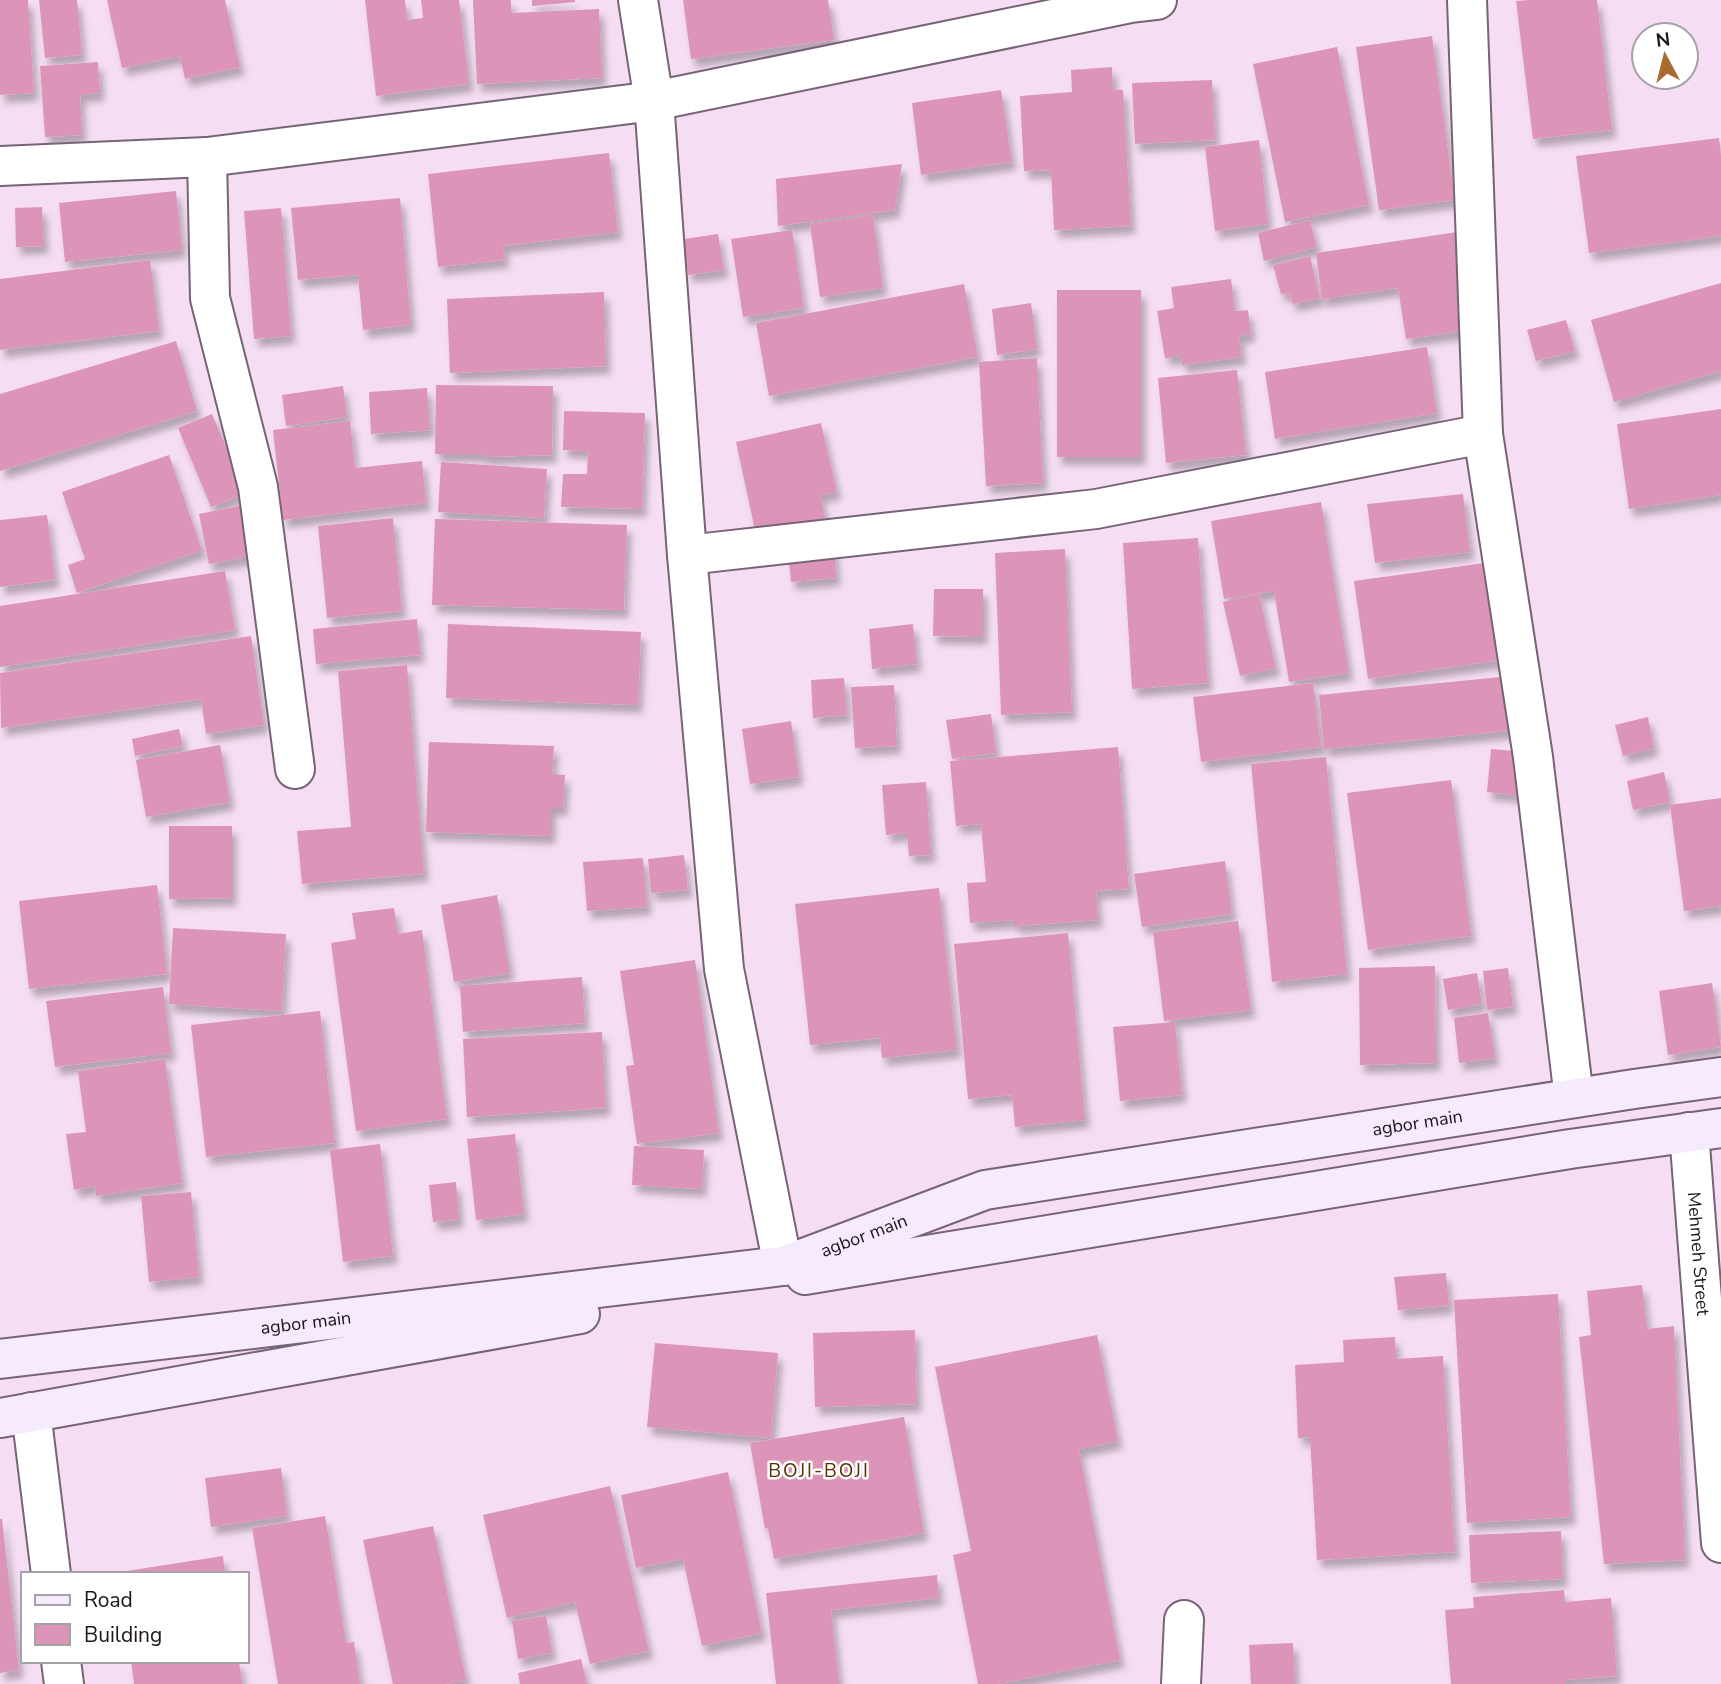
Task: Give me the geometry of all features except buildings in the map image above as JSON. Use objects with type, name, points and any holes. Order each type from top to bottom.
[{"type":"main road","name":"agbor main","points":[[1,1352],[783,1266],[985,1190],[1721,1077]]},
{"type":"main road","name":"agbor main","points":[[16,1415],[763,1281],[1570,1149],[1705,1130]]},
{"type":"street","points":[[638,0],[653,101],[687,555],[724,969],[783,1266]]},
{"type":"street","points":[[1467,0],[1483,434],[1534,757],[1574,1098]]},
{"type":"street","points":[[0,166],[207,157],[653,101],[1140,1]]},
{"type":"street","points":[[207,157],[210,298],[258,487],[295,769]]},
{"type":"street","points":[[687,555],[1096,509],[1483,434]]},
{"type":"street","name":"Mehmeh Street","points":[[1705,1130],[1721,1543]]},
{"type":"street","points":[[16,1415],[51,1572]]},
{"type":"street","points":[[1181,1684],[1184,1620]]},
{"type":"street","points":[[61,1663],[64,1684]]},
{"type":"district","name":"BOJI-BOJI","points":[[819,1470]]}]
